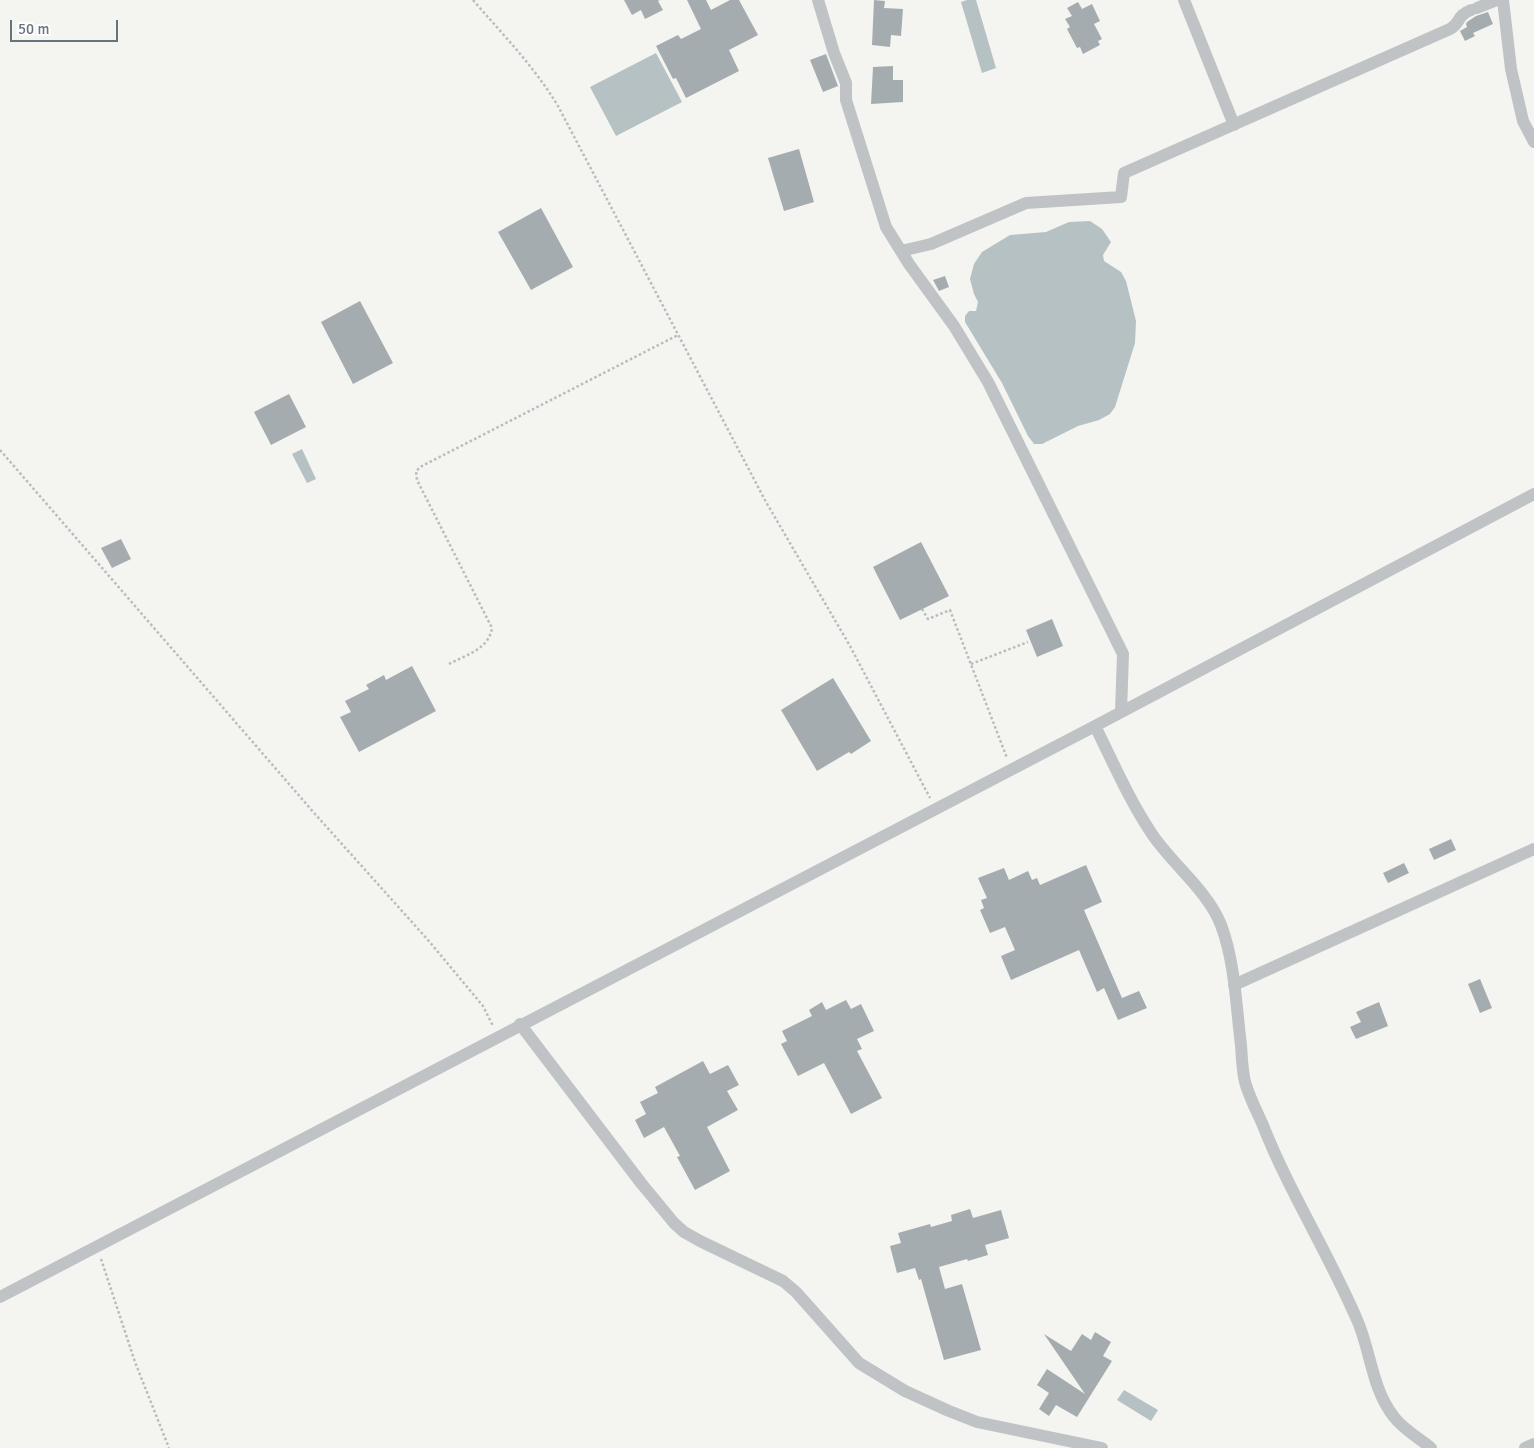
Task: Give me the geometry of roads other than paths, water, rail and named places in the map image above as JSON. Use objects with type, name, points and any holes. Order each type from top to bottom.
[{"type":"street","points":[[818,0],[834,53],[846,83],[846,100],[886,227],[954,326],[988,382],[1123,654],[1121,712]]},
{"type":"street","points":[[1184,0],[1234,125]]},
{"type":"street","points":[[901,251],[931,244],[1026,203],[1121,197],[1124,173],[1450,30],[1455,26],[1462,14],[1497,0]]},
{"type":"street","points":[[1503,0],[1513,78],[1523,122],[1534,142]]},
{"type":"street","points":[[0,1297],[520,1024],[1095,726],[1534,494]]},
{"type":"street","points":[[1095,726],[1137,811],[1171,859],[1206,899],[1217,915],[1228,950],[1234,985],[1242,1066],[1246,1084],[1276,1159],[1307,1222],[1335,1272],[1365,1340],[1370,1366],[1386,1404],[1394,1416],[1408,1430],[1431,1448]]},
{"type":"street","points":[[1234,985],[1534,850]]},
{"type":"street","points":[[520,1024],[641,1183],[674,1223],[684,1232],[700,1241],[783,1281],[796,1292],[859,1363],[905,1391],[977,1422],[1102,1448]]},
{"type":"street","points":[[1525,1448],[1534,1444]]}]
